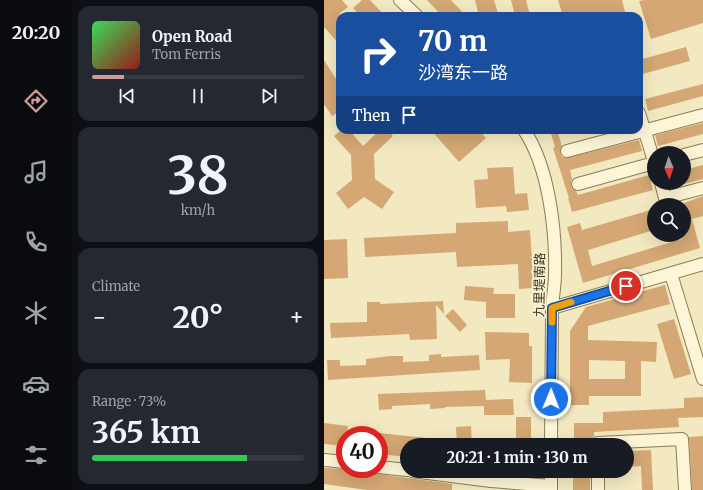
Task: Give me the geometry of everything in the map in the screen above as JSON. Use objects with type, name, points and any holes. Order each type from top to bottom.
[{"type":"street","points":[[400,0],[413,12]]},
{"type":"street","points":[[645,131],[703,115]]},
{"type":"street","points":[[643,125],[649,146]]},
{"type":"street","name":"九里堤南路","points":[[526,134],[541,164],[548,195],[554,245],[555,275],[552,308],[551,438]]},
{"type":"street","points":[[567,151],[633,134]]},
{"type":"street","points":[[691,153],[703,150]]},
{"type":"street","points":[[578,184],[647,164]]},
{"type":"street","points":[[663,190],[665,198],[703,188]]},
{"type":"street","points":[[552,308],[703,264]]},
{"type":"street","points":[[671,274],[703,379]]},
{"type":"street","points":[[634,441],[682,439],[685,490]]},
{"type":"street","points":[[324,460],[336,461]]},
{"type":"street","points":[[388,468],[400,469]]},
{"type":"street","points":[[467,478],[551,488]]},
{"type":"street","points":[[598,478],[598,490]]},
{"type":"building","points":[[324,0],[342,0],[348,7],[341,12],[336,12],[336,40],[324,27]]},
{"type":"building","points":[[362,0],[370,0],[381,12],[357,12],[353,8]]},
{"type":"building","points":[[427,0],[451,0],[462,12],[438,12]]},
{"type":"building","points":[[475,0],[494,0],[498,12],[478,12]]},
{"type":"building","points":[[511,0],[526,0],[529,12],[514,12]]},
{"type":"building","points":[[558,0],[622,0],[625,12],[562,12]]},
{"type":"building","points":[[703,0],[703,23],[651,39],[639,1]]},
{"type":"building","points":[[686,47],[690,61],[643,74],[643,59]]},
{"type":"building","points":[[324,60],[336,79],[336,114],[332,116],[324,104]]},
{"type":"building","points":[[703,84],[703,96],[648,111],[645,99]]},
{"type":"building","points":[[703,123],[703,134],[658,146],[655,135]]},
{"type":"building","points":[[336,134],[352,134],[363,146],[376,134],[391,134],[393,136],[374,154],[375,179],[394,192],[382,209],[364,197],[348,209],[336,193],[352,180],[351,155],[334,136]]},
{"type":"building","points":[[434,134],[482,134],[486,138],[459,162]]},
{"type":"building","points":[[551,134],[558,134],[562,146],[560,153],[562,157],[566,158],[639,140],[642,151],[570,170],[572,179],[571,186],[578,195],[647,176],[647,190],[653,190],[572,212],[553,148],[555,147]]},
{"type":"building","points":[[703,165],[703,179],[691,182],[691,168]]},
{"type":"building","points":[[513,167],[515,194],[527,193],[529,210],[507,212],[506,206],[476,208],[474,180],[488,179],[487,168]]},
{"type":"building","points":[[703,196],[703,216],[692,219],[700,248],[583,283],[567,227],[580,223],[582,230],[647,211],[647,232],[588,250],[592,266],[672,242],[691,242],[691,200]]},
{"type":"building","points":[[508,221],[508,232],[530,230],[534,288],[519,289],[518,264],[457,267],[456,252],[365,257],[364,238],[456,233],[456,223]]},
{"type":"building","points":[[347,239],[348,278],[324,279],[324,240]]},
{"type":"building","points":[[665,285],[670,304],[588,326],[588,340],[657,342],[656,362],[641,361],[641,396],[589,396],[589,405],[570,405],[570,331],[586,307]],"holes":[[[589,360],[625,361],[625,379],[589,379]]]},
{"type":"building","points":[[465,286],[494,288],[493,294],[515,294],[515,318],[486,318],[486,302],[464,300]]},
{"type":"building","points":[[443,301],[444,314],[436,305],[437,339],[410,340],[409,334],[331,338],[330,323],[367,322],[367,302],[380,302],[380,304]]},
{"type":"building","points":[[453,309],[467,325],[460,332],[445,316]]},
{"type":"building","points":[[674,319],[691,374],[674,379],[657,324]]},
{"type":"building","points":[[485,332],[529,333],[529,346],[532,346],[532,383],[509,382],[510,359],[486,360]]},
{"type":"building","points":[[441,354],[441,357],[479,355],[480,370],[328,380],[327,360],[340,360],[340,366],[366,365],[366,359],[403,356],[403,362],[429,361],[429,355]]},
{"type":"building","points":[[485,390],[486,400],[513,399],[514,415],[484,415],[484,406],[430,409],[430,404],[392,406],[392,409],[379,410],[378,394]]},
{"type":"building","points":[[703,397],[703,417],[678,418],[679,427],[594,432],[593,438],[574,438],[574,423],[603,423],[603,412],[684,408],[684,398]]},
{"type":"building","points":[[516,417],[531,417],[531,438],[516,438]]},
{"type":"building","points":[[324,423],[348,426],[336,426],[336,445],[324,444]]},
{"type":"building","points":[[471,426],[472,438],[457,438],[456,427]]},
{"type":"building","points":[[388,434],[427,438],[400,438],[400,456],[388,455]]},
{"type":"building","points":[[703,436],[703,490],[692,490],[689,437]]},
{"type":"building","points":[[651,450],[653,490],[642,490],[641,466],[634,466],[634,451]]},
{"type":"building","points":[[324,468],[336,469],[336,478],[388,478],[388,475],[452,484],[452,490],[367,490],[324,484]]},
{"type":"building","points":[[573,478],[590,478],[590,490],[573,490]]},
{"type":"slow traffic","points":[[552,322],[552,308],[571,302]]},
{"type":"route","points":[[551,399],[552,308],[626,286]]}]
